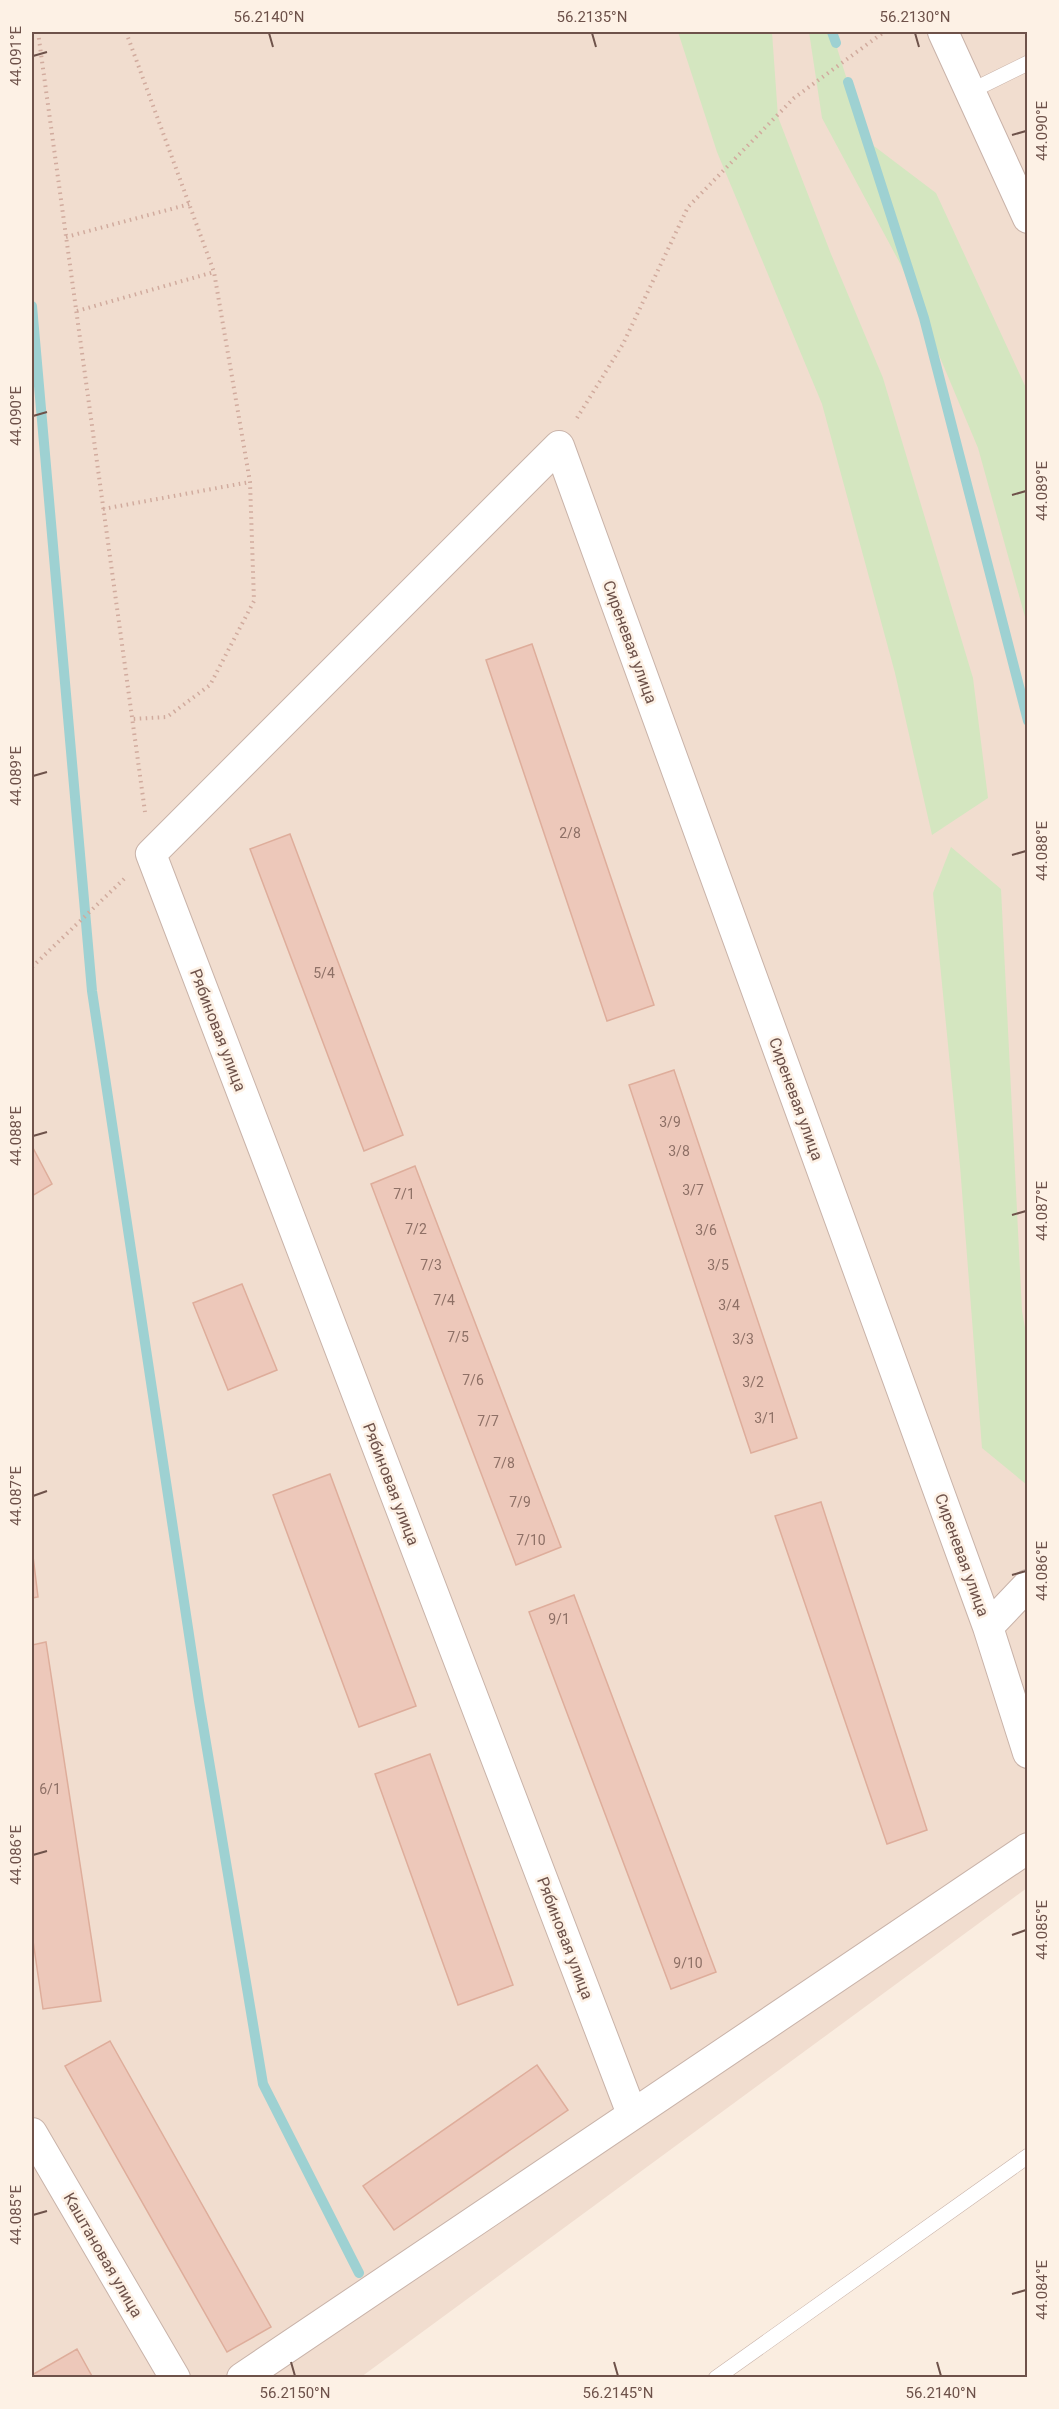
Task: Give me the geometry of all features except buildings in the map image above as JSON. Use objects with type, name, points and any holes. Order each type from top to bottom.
[{"type":"street","points":[[943,32],[1028,218]]},
{"type":"street","points":[[151,854],[559,446]]},
{"type":"street","name":"Сиреневая улица","points":[[559,446],[988,1627],[1028,1753]]},
{"type":"street","name":"Рябиновая улица","points":[[151,854],[632,2114]]},
{"type":"street","points":[[988,1627],[1028,1585]]},
{"type":"street","points":[[242,2378],[1028,1848]]},
{"type":"street","name":"Каштановая улица","points":[[32,2133],[175,2378]]},
{"type":"lane","points":[[969,92],[1028,63]]},
{"type":"lane","points":[[716,2378],[1028,2156]]},
{"type":"path","points":[[32,967],[151,854],[38,32]]},
{"type":"path","points":[[126,32],[214,272],[250,482],[254,601],[210,685],[167,717],[132,719]]},
{"type":"path","points":[[559,446],[623,344],[688,207],[794,98],[884,32]]},
{"type":"path","points":[[66,237],[190,204]]},
{"type":"path","points":[[76,311],[214,272]]},
{"type":"path","points":[[104,509],[250,482]]},
{"type":"shaded area","points":[[32,32],[1027,32],[1027,1888],[361,2377],[32,2378]]},
{"type":"green space","points":[[678,32],[772,32],[778,117],[831,254],[883,378],[973,678],[988,798],[932,835],[895,673],[822,404],[717,152]]},
{"type":"green space","points":[[809,32],[832,32],[866,140],[936,193],[1027,390],[1027,624],[978,448],[902,267],[822,118]]},
{"type":"green space","points":[[951,847],[1001,889],[1022,1311],[1028,1345],[1027,1485],[982,1448],[960,1166],[933,893]]},
{"type":"waterway","points":[[832,32],[836,43]]},
{"type":"waterway","points":[[848,82],[924,318],[1028,721]]},
{"type":"waterway","points":[[32,306],[92,991],[199,1701],[263,2084],[359,2273]]}]
